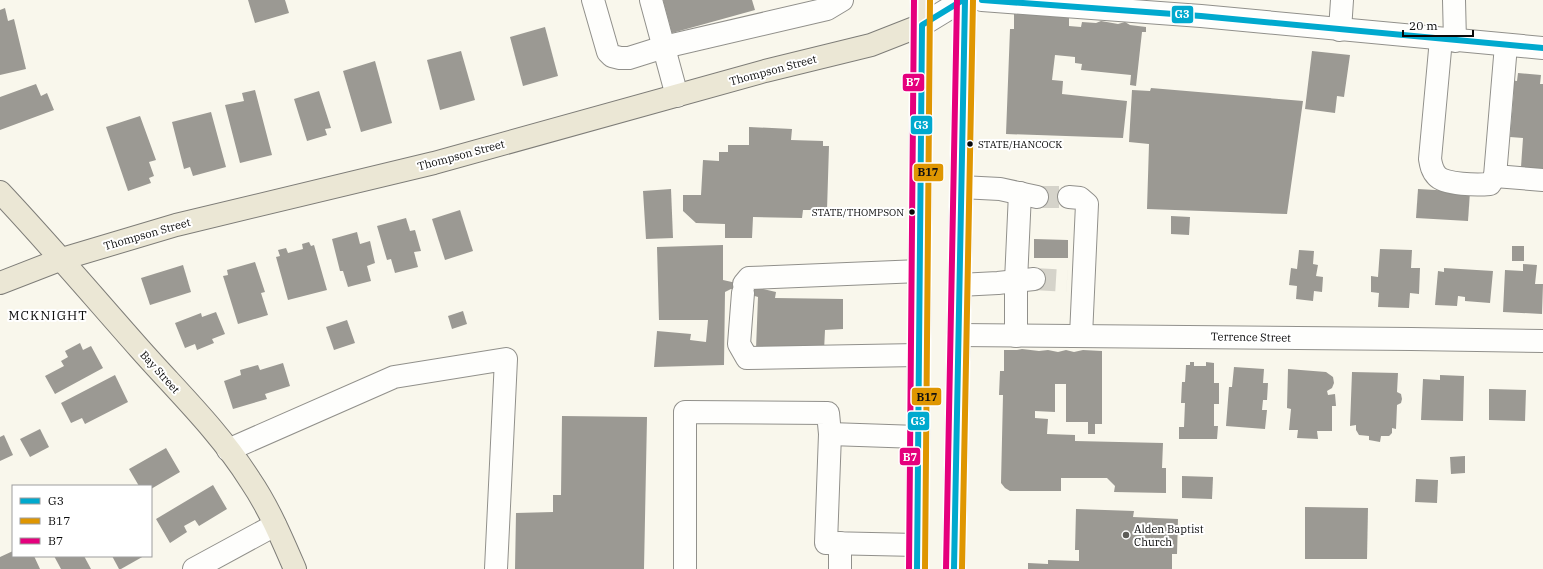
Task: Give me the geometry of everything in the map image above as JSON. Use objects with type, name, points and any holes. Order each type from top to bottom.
[{"type":"main road","points":[[917,569],[922,0]]},
{"type":"main road","points":[[954,569],[964,0]]},
{"type":"main road","name":"Thompson Street","points":[[0,283],[62,259],[176,225],[409,169],[765,71],[871,45],[922,25]]},
{"type":"main road","name":"Bay Street","points":[[0,192],[62,259],[216,434],[250,479],[276,525],[295,569]]},
{"type":"street","points":[[594,0],[608,52],[612,56],[620,58],[629,58],[664,48],[784,9],[827,9],[842,0]]},
{"type":"street","points":[[651,0],[677,96]]},
{"type":"street","points":[[922,25],[964,0]]},
{"type":"street","points":[[982,0],[1201,16],[1543,48]]},
{"type":"street","points":[[1340,30],[1342,0]]},
{"type":"street","points":[[1454,0],[1430,158],[1433,171],[1445,182],[1482,185],[1490,184],[1495,176],[1506,45]]},
{"type":"street","points":[[1495,176],[1543,180]]},
{"type":"street","points":[[961,187],[1000,189],[1029,195],[1025,280],[1016,336]]},
{"type":"street","points":[[1069,197],[1080,198],[1086,204],[1075,280],[1081,336]]},
{"type":"street","points":[[918,355],[747,358],[739,344],[744,288],[749,278],[920,271]]},
{"type":"street","points":[[959,285],[1025,280]]},
{"type":"street","name":"Terrence Street","points":[[958,335],[1543,341]]},
{"type":"street","points":[[228,450],[394,377],[506,359],[496,569]]},
{"type":"street","points":[[685,569],[685,412],[828,414],[830,434],[826,543],[917,545]]},
{"type":"street","points":[[830,434],[918,437]]},
{"type":"street","points":[[194,569],[276,525]]},
{"type":"street","points":[[840,543],[840,569]]},
{"type":"building","points":[[248,0],[285,0],[289,13],[255,23]]},
{"type":"building","points":[[663,0],[752,0],[755,10],[672,33]]},
{"type":"building","points":[[5,8],[8,21],[14,19],[26,69],[0,75],[0,10]]},
{"type":"building","points":[[1014,14],[1069,16],[1069,26],[1081,27],[1082,22],[1096,23],[1101,21],[1118,24],[1125,22],[1130,25],[1146,27],[1146,32],[1142,32],[1136,86],[1130,85],[1131,75],[1081,70],[1082,64],[1075,63],[1075,57],[1055,55],[1052,80],[1063,81],[1062,94],[1127,101],[1123,138],[1006,134],[1010,29],[1014,29]]},
{"type":"building","points":[[545,27],[558,76],[523,86],[510,37]]},
{"type":"building","points":[[461,51],[475,100],[440,110],[427,60]]},
{"type":"building","points":[[1312,51],[1350,55],[1344,97],[1337,96],[1335,113],[1305,109]]},
{"type":"building","points":[[375,61],[392,123],[361,132],[343,71]]},
{"type":"building","points":[[1518,73],[1541,75],[1540,84],[1543,84],[1543,169],[1521,167],[1523,138],[1510,137],[1514,90],[1509,89],[1510,80],[1517,81]]},
{"type":"building","points":[[36,84],[41,96],[47,93],[54,110],[0,130],[0,97]]},
{"type":"building","points":[[1151,88],[1303,101],[1287,214],[1147,209],[1149,144],[1129,142],[1132,90],[1150,91]]},
{"type":"building","points":[[255,90],[272,155],[240,163],[225,105],[244,101],[242,93]]},
{"type":"building","points":[[319,91],[331,128],[325,129],[327,135],[307,141],[294,99]]},
{"type":"building","points":[[211,112],[226,167],[193,176],[190,167],[184,169],[172,122]]},
{"type":"building","points":[[140,116],[156,160],[149,162],[154,176],[149,178],[151,183],[128,191],[106,127]]},
{"type":"building","points":[[749,127],[792,129],[791,140],[823,141],[823,146],[829,146],[827,210],[803,210],[802,218],[753,217],[752,238],[725,238],[725,224],[696,223],[683,211],[683,195],[701,195],[703,160],[719,161],[719,152],[728,152],[728,145],[749,145]]},
{"type":"building","points":[[671,189],[673,238],[646,239],[643,191]]},
{"type":"building","points":[[1418,189],[1470,192],[1468,221],[1416,218]]},
{"type":"building","points":[[460,210],[473,251],[445,260],[432,219]]},
{"type":"building","points":[[1171,216],[1190,217],[1189,235],[1171,234]]},
{"type":"building","points":[[406,218],[410,231],[415,230],[421,251],[414,252],[418,267],[395,273],[391,259],[387,260],[377,226]]},
{"type":"building","points":[[357,232],[360,244],[370,241],[375,263],[367,266],[371,281],[348,287],[343,271],[340,271],[332,239]]},
{"type":"building","points":[[1034,239],[1068,240],[1068,258],[1034,258]]},
{"type":"building","points":[[309,242],[311,246],[314,245],[327,290],[288,300],[276,257],[280,256],[278,250],[286,248],[288,253],[303,249],[302,244]]},
{"type":"building","points":[[723,245],[723,280],[776,292],[775,298],[843,299],[843,329],[825,330],[824,351],[756,349],[758,297],[731,289],[725,292],[724,365],[654,367],[657,331],[691,334],[690,340],[706,342],[708,320],[659,320],[657,247]]},
{"type":"building","points":[[1512,246],[1524,246],[1524,261],[1512,261]]},
{"type":"building","points":[[1380,249],[1412,250],[1411,268],[1420,268],[1419,294],[1410,293],[1409,308],[1378,307],[1379,293],[1371,292],[1371,276],[1378,277]]},
{"type":"building","points":[[1299,250],[1314,251],[1313,264],[1318,265],[1316,276],[1323,277],[1322,292],[1314,291],[1313,301],[1296,299],[1297,286],[1289,285],[1291,268],[1297,269]]},
{"type":"building","points":[[255,262],[265,292],[261,293],[268,315],[238,324],[223,276],[228,275],[227,270]]},
{"type":"building","points":[[1523,264],[1537,265],[1535,284],[1543,284],[1542,314],[1503,312],[1505,270],[1523,271]]},
{"type":"building","points":[[183,265],[191,292],[150,305],[141,278]]},
{"type":"building","points":[[1444,268],[1493,271],[1490,303],[1465,301],[1465,297],[1458,296],[1457,306],[1435,305],[1438,271],[1444,272]]},
{"type":"building","points":[[463,311],[467,324],[452,329],[448,316]]},
{"type":"building","points":[[216,312],[225,334],[212,339],[214,343],[197,350],[195,344],[185,348],[175,323],[201,313],[202,317]]},
{"type":"building","points":[[347,320],[355,343],[334,350],[326,327]]},
{"type":"building","points":[[80,343],[83,350],[91,346],[103,368],[55,394],[45,376],[64,366],[61,361],[68,357],[65,351]]},
{"type":"building","points":[[1022,349],[1058,352],[1066,350],[1074,352],[1083,350],[1102,351],[1102,424],[1095,424],[1095,434],[1088,434],[1088,422],[1066,422],[1066,384],[1055,384],[1055,412],[1035,411],[1035,418],[1048,419],[1047,434],[1075,435],[1075,441],[1163,443],[1162,468],[1166,468],[1166,493],[1114,492],[1115,486],[1107,478],[1061,478],[1061,491],[1010,491],[1005,488],[1001,483],[1003,395],[999,395],[1000,371],[1004,371],[1004,350]]},
{"type":"building","points":[[1190,362],[1194,362],[1194,366],[1206,366],[1206,362],[1214,363],[1214,383],[1219,383],[1219,404],[1214,404],[1214,426],[1218,426],[1217,439],[1179,439],[1179,427],[1184,427],[1185,403],[1181,403],[1182,382],[1185,382],[1186,365],[1190,365]]},
{"type":"building","points":[[283,363],[290,386],[265,394],[267,399],[233,409],[224,381],[241,375],[240,370],[258,365],[260,370]]},
{"type":"building","points":[[1234,367],[1264,369],[1263,383],[1268,383],[1267,400],[1263,400],[1262,410],[1267,410],[1265,429],[1226,426],[1229,387],[1232,387]]},
{"type":"building","points":[[1288,369],[1326,372],[1333,377],[1334,383],[1332,388],[1327,391],[1328,395],[1335,394],[1336,406],[1332,406],[1332,431],[1317,431],[1318,439],[1297,438],[1298,430],[1289,430],[1291,409],[1287,408]]},
{"type":"building","points":[[1352,372],[1398,373],[1397,392],[1401,394],[1402,399],[1401,403],[1397,405],[1396,429],[1392,428],[1392,433],[1389,436],[1381,436],[1380,442],[1369,440],[1369,436],[1359,435],[1356,430],[1356,425],[1350,426]]},
{"type":"building","points":[[115,375],[128,402],[85,424],[82,418],[71,423],[61,403]]},
{"type":"building","points":[[1440,375],[1464,376],[1463,421],[1421,420],[1423,379],[1440,380]]},
{"type":"building","points":[[1489,389],[1526,390],[1525,421],[1489,420]]},
{"type":"building","points":[[562,416],[647,417],[644,569],[515,569],[516,513],[553,512],[553,495],[561,495]]},
{"type":"building","points":[[40,429],[49,447],[30,457],[20,439]]},
{"type":"building","points":[[4,435],[13,455],[0,461],[0,437]]},
{"type":"building","points":[[166,448],[180,472],[152,488],[152,485],[138,485],[129,469]]},
{"type":"building","points":[[1465,456],[1465,473],[1451,474],[1450,457]]},
{"type":"building","points":[[1182,476],[1213,477],[1212,499],[1182,498]]},
{"type":"building","points":[[1416,479],[1438,480],[1437,503],[1415,502]]},
{"type":"building","points":[[213,485],[227,509],[199,526],[195,520],[184,526],[187,532],[170,543],[156,519]]},
{"type":"building","points":[[1305,507],[1368,508],[1367,559],[1305,559]]},
{"type":"building","name":"Alden Baptist Church","points":[[1076,509],[1134,511],[1133,517],[1178,519],[1177,554],[1172,554],[1172,569],[1028,569],[1028,563],[1048,564],[1048,560],[1079,561],[1079,550],[1075,550]]},
{"type":"building","points":[[12,551],[12,557],[34,557],[40,569],[0,569],[0,557]]},
{"type":"building","points":[[55,557],[85,557],[91,569],[61,569]]},
{"type":"building","points":[[113,557],[142,557],[121,569],[119,569]]},
{"type":"tunnel","points":[[1037,197],[1069,197]]},
{"type":"tunnel","points":[[1034,279],[1067,281]]},
{"type":"transit line","name":"B7","points":[[909,569],[914,0]]},
{"type":"transit line","name":"B17","points":[[925,569],[930,0]]},
{"type":"transit line","name":"B7","points":[[946,569],[957,0]]},
{"type":"transit line","name":"G3","points":[[917,569],[922,25],[963,0]]},
{"type":"transit line","name":"G3","points":[[954,569],[965,0]]},
{"type":"transit line","name":"B17","points":[[962,569],[973,0]]},
{"type":"transit line","name":"G3","points":[[982,0],[1201,16],[1543,48]]},
{"type":"place","name":"STATE/HANCOCK","points":[[970,144]]},
{"type":"place","name":"STATE/THOMPSON","points":[[912,212]]},
{"type":"place","name":"Alden Baptist Church","points":[[1126,535]]},
{"type":"district","name":"MCKNIGHT","points":[[48,315]]}]
